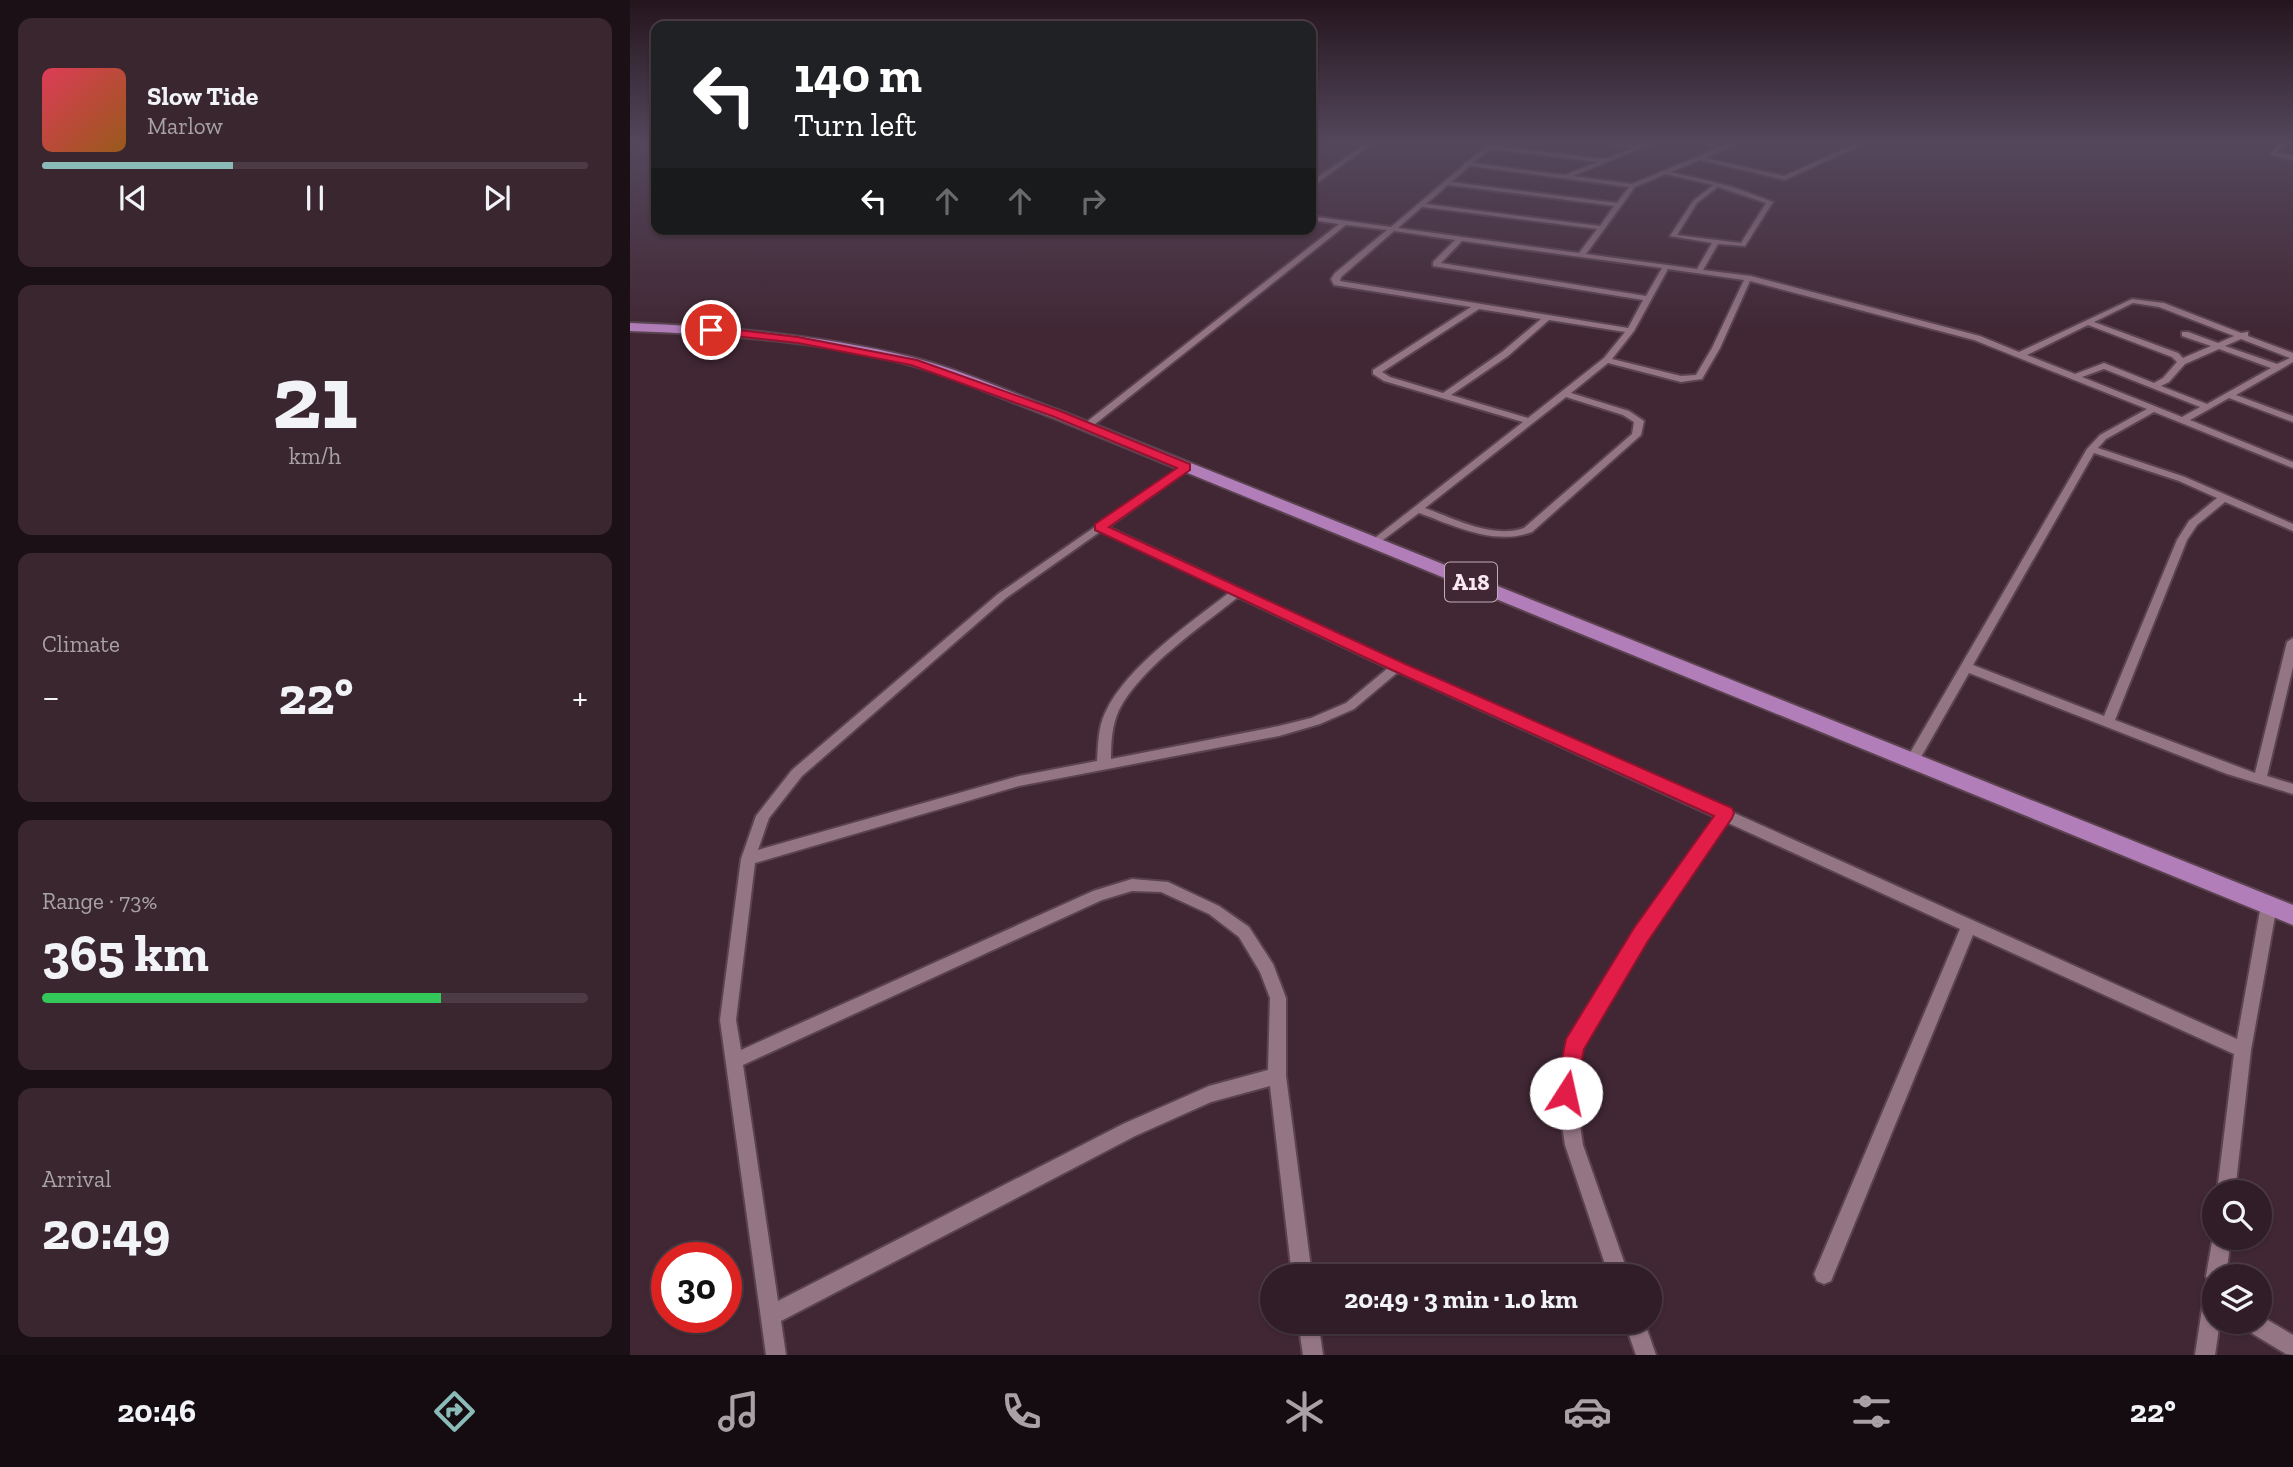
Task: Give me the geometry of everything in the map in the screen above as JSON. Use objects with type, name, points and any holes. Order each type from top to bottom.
[{"type":"highway","name":"A18","points":[[630,327],[711,330],[798,340],[914,362],[1087,426],[2293,915]]},
{"type":"street","points":[[1419,205],[1338,275],[1335,279],[1338,283],[1630,331]]},
{"type":"street","points":[[1421,205],[1602,228]]},
{"type":"street","points":[[1582,254],[1619,205]]},
{"type":"street","points":[[1693,205],[1672,235],[1715,243],[1745,244],[1768,205]]},
{"type":"street","points":[[1316,219],[1748,278],[1977,338],[2293,465]]},
{"type":"street","points":[[1087,426],[1346,222]]},
{"type":"street","points":[[1461,238],[1436,264],[1648,299]]},
{"type":"street","points":[[1699,271],[1715,243]]},
{"type":"street","points":[[1375,544],[1606,360],[1630,331],[1666,267]]},
{"type":"street","points":[[1606,360],[1681,379],[1699,377],[1716,348],[1748,278]]},
{"type":"street","points":[[2020,355],[2132,301],[2149,302],[2245,334],[2293,357],[2280,368],[2182,421]]},
{"type":"street","points":[[1478,306],[1376,372],[1387,379],[1529,421]]},
{"type":"street","points":[[1446,395],[1505,354],[1548,317]]},
{"type":"street","points":[[2087,322],[2162,348],[2182,362]]},
{"type":"street","points":[[2185,334],[2280,368]]},
{"type":"street","points":[[2154,386],[2166,380],[2182,362],[2245,334]]},
{"type":"street","points":[[2075,377],[2104,366],[2207,407]]},
{"type":"street","points":[[1418,509],[1486,533],[1504,535],[1528,530],[1639,428],[1639,421],[1626,413],[1563,393]]},
{"type":"street","points":[[1912,761],[2092,449],[2103,437],[2172,393]]},
{"type":"street","points":[[2229,395],[2293,419]]},
{"type":"street","points":[[2092,449],[2143,464],[2293,528]]},
{"type":"street","points":[[2282,461],[2293,454]]},
{"type":"street","points":[[776,1355],[728,1020],[748,859],[763,816],[797,773],[1002,596],[1186,467]]},
{"type":"street","points":[[2108,722],[2182,540],[2193,523],[2224,498]]},
{"type":"street","points":[[1100,527],[1397,667],[1725,813],[1968,927],[2243,1050]]},
{"type":"street","points":[[1104,763],[1104,734],[1115,706],[1176,642],[1237,592]]},
{"type":"street","points":[[2260,779],[2287,694],[2293,642]]},
{"type":"street","points":[[748,859],[1019,781],[1279,731],[1315,721],[1350,705],[1397,667]]},
{"type":"street","points":[[1966,667],[2260,779],[2293,789]]},
{"type":"street","points":[[1615,1264],[1574,1145],[1566,1093],[1574,1046],[1641,934],[1725,813]]},
{"type":"street","points":[[734,1062],[1098,895],[1132,885],[1163,886],[1214,910],[1244,932],[1267,969],[1278,998],[1277,1076],[1300,1264]]},
{"type":"street","points":[[2227,1180],[2243,1050],[2269,905]]},
{"type":"street","points":[[1824,1275],[1968,927]]},
{"type":"street","points":[[771,1316],[1129,1129],[1209,1094],[1277,1076]]},
{"type":"street","points":[[1310,1334],[1313,1355]]},
{"type":"street","points":[[1639,1334],[1646,1355]]},
{"type":"street","points":[[2204,1355],[2208,1334]]},
{"type":"street","points":[[2272,1334],[2293,1347]]},
{"type":"route","points":[[711,330],[798,340],[914,362],[1056,414],[1186,467],[1100,527],[1397,667],[1725,813],[1641,934],[1574,1046],[1566,1093]]}]
